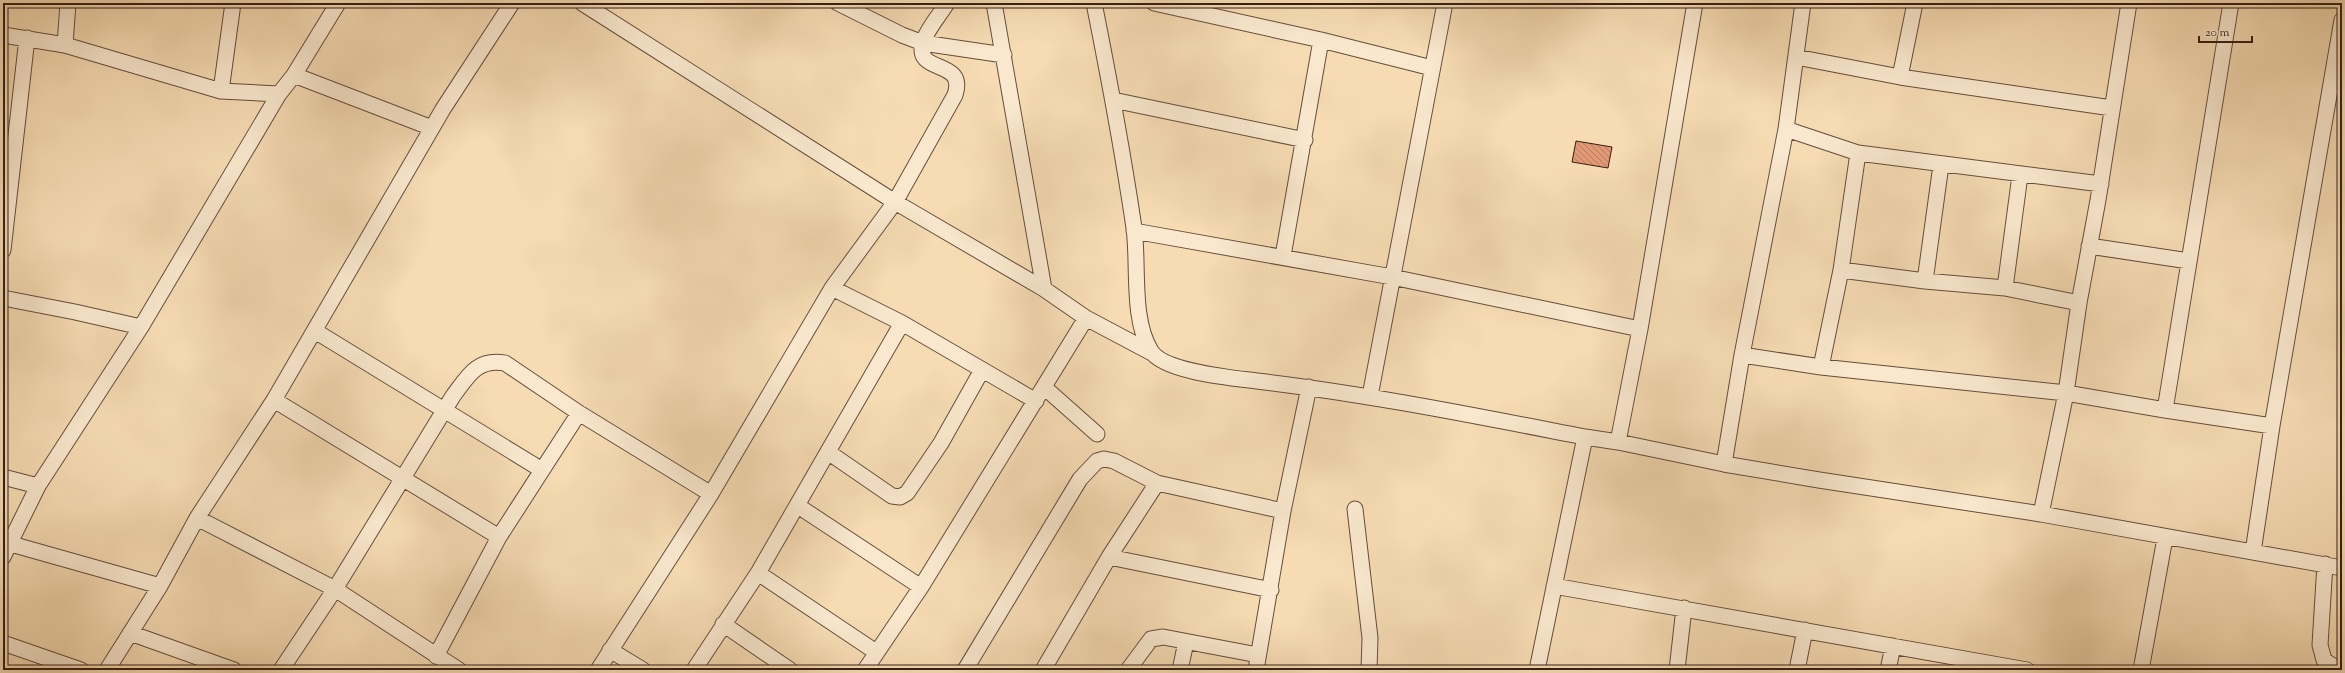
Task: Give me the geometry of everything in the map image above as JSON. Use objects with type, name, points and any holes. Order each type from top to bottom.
[{"type":"street","points":[[66,44],[68,3]]},
{"type":"street","points":[[221,91],[233,3]]},
{"type":"street","points":[[324,3],[324,24]]},
{"type":"street","points":[[3,557],[11,544],[38,486],[141,327],[279,94],[294,74],[338,3]]},
{"type":"street","points":[[107,670],[160,586],[197,518],[274,400],[432,128],[512,3]]},
{"type":"street","points":[[582,3],[895,202],[1044,289],[1086,318],[1172,364],[1202,374],[1370,396],[1618,442],[1724,464],[2041,514],[2165,538],[2342,568]]},
{"type":"street","points":[[838,3],[902,35],[923,43],[1004,55]]},
{"type":"street","points":[[598,670],[711,494],[832,288],[895,202],[955,96],[958,85],[957,78],[951,72],[935,66],[926,59],[922,52],[923,43],[947,3]]},
{"type":"street","points":[[994,3],[1044,289]]},
{"type":"street","points":[[1094,3],[1113,100],[1134,231],[1140,314],[1143,334],[1152,353]]},
{"type":"street","points":[[1154,3],[1321,40],[1432,68]]},
{"type":"street","points":[[1370,396],[1445,3]]},
{"type":"street","points":[[1618,442],[1640,329],[1695,3]]},
{"type":"street","points":[[1724,464],[1742,355],[1786,129],[1803,3]]},
{"type":"street","points":[[1900,77],[1915,3]]},
{"type":"street","points":[[2041,514],[2066,393],[2079,302],[2100,184],[2129,3]]},
{"type":"street","points":[[2165,410],[2231,3]]},
{"type":"street","points":[[2253,552],[2272,426],[2341,37],[2342,20]]},
{"type":"street","points":[[3,35],[66,44],[221,91],[279,94]]},
{"type":"street","points":[[3,250],[27,38]]},
{"type":"street","points":[[1283,256],[1305,140],[1321,40]]},
{"type":"street","points":[[1796,57],[1900,77],[2112,108]]},
{"type":"street","points":[[294,74],[432,128]]},
{"type":"street","points":[[1113,100],[1305,140]]},
{"type":"street","points":[[1786,129],[1858,153],[1941,165],[2100,184]]},
{"type":"street","points":[[1821,367],[1841,270],[1858,153]]},
{"type":"street","points":[[1925,281],[1941,165]]},
{"type":"street","points":[[2005,288],[2020,175]]},
{"type":"street","points":[[1134,231],[1283,256],[1392,277],[1640,329]]},
{"type":"street","points":[[2089,246],[2189,261]]},
{"type":"street","points":[[1841,270],[1925,281],[2005,288],[2079,302]]},
{"type":"street","points":[[832,288],[902,323],[1036,401]]},
{"type":"street","points":[[3,298],[141,327]]},
{"type":"street","points":[[865,670],[921,587],[1086,318]]},
{"type":"street","points":[[694,670],[758,573],[798,506],[902,323]]},
{"type":"street","points":[[315,331],[445,409],[542,470]]},
{"type":"street","points":[[1742,355],[1821,367],[2066,393],[2272,426]]},
{"type":"street","points":[[281,670],[335,589],[445,409],[466,378],[481,365],[491,361],[505,363],[579,413],[711,494]]},
{"type":"street","points":[[828,452],[892,496],[900,497],[907,494],[941,443],[982,370]]},
{"type":"street","points":[[1256,670],[1284,511],[1309,387]]},
{"type":"street","points":[[1044,388],[1098,434]]},
{"type":"street","points":[[274,400],[499,537]]},
{"type":"street","points":[[436,656],[499,537],[579,413]]},
{"type":"street","points":[[1537,670],[1585,437]]},
{"type":"street","points":[[965,670],[1080,479],[1097,461],[1104,459],[1114,460],[1157,483],[1284,511]]},
{"type":"street","points":[[3,476],[38,486]]},
{"type":"street","points":[[1043,670],[1109,557],[1157,483]]},
{"type":"street","points":[[798,506],[921,587]]},
{"type":"street","points":[[1355,509],[1370,638],[1369,670]]},
{"type":"street","points":[[197,518],[335,589],[459,670]]},
{"type":"street","points":[[2141,670],[2165,538]]},
{"type":"street","points":[[11,544],[160,586]]},
{"type":"street","points":[[1109,557],[1271,590]]},
{"type":"street","points":[[2325,564],[2320,645],[2324,660],[2339,670]]},
{"type":"street","points":[[758,573],[876,652]]},
{"type":"street","points":[[1554,586],[1684,608],[2017,669]]},
{"type":"street","points":[[1677,670],[1684,608]]},
{"type":"street","points":[[723,624],[790,670]]},
{"type":"street","points":[[1797,670],[1805,630]]},
{"type":"street","points":[[130,633],[234,670]]},
{"type":"street","points":[[1128,670],[1151,639],[1162,637],[1258,655]]},
{"type":"street","points":[[1180,670],[1186,642]]},
{"type":"street","points":[[3,643],[81,670]]},
{"type":"street","points":[[1888,670],[1893,646]]},
{"type":"street","points":[[610,650],[643,670]]},
{"type":"building","points":[[1576,141],[1612,147],[1608,168],[1572,162]]}]
